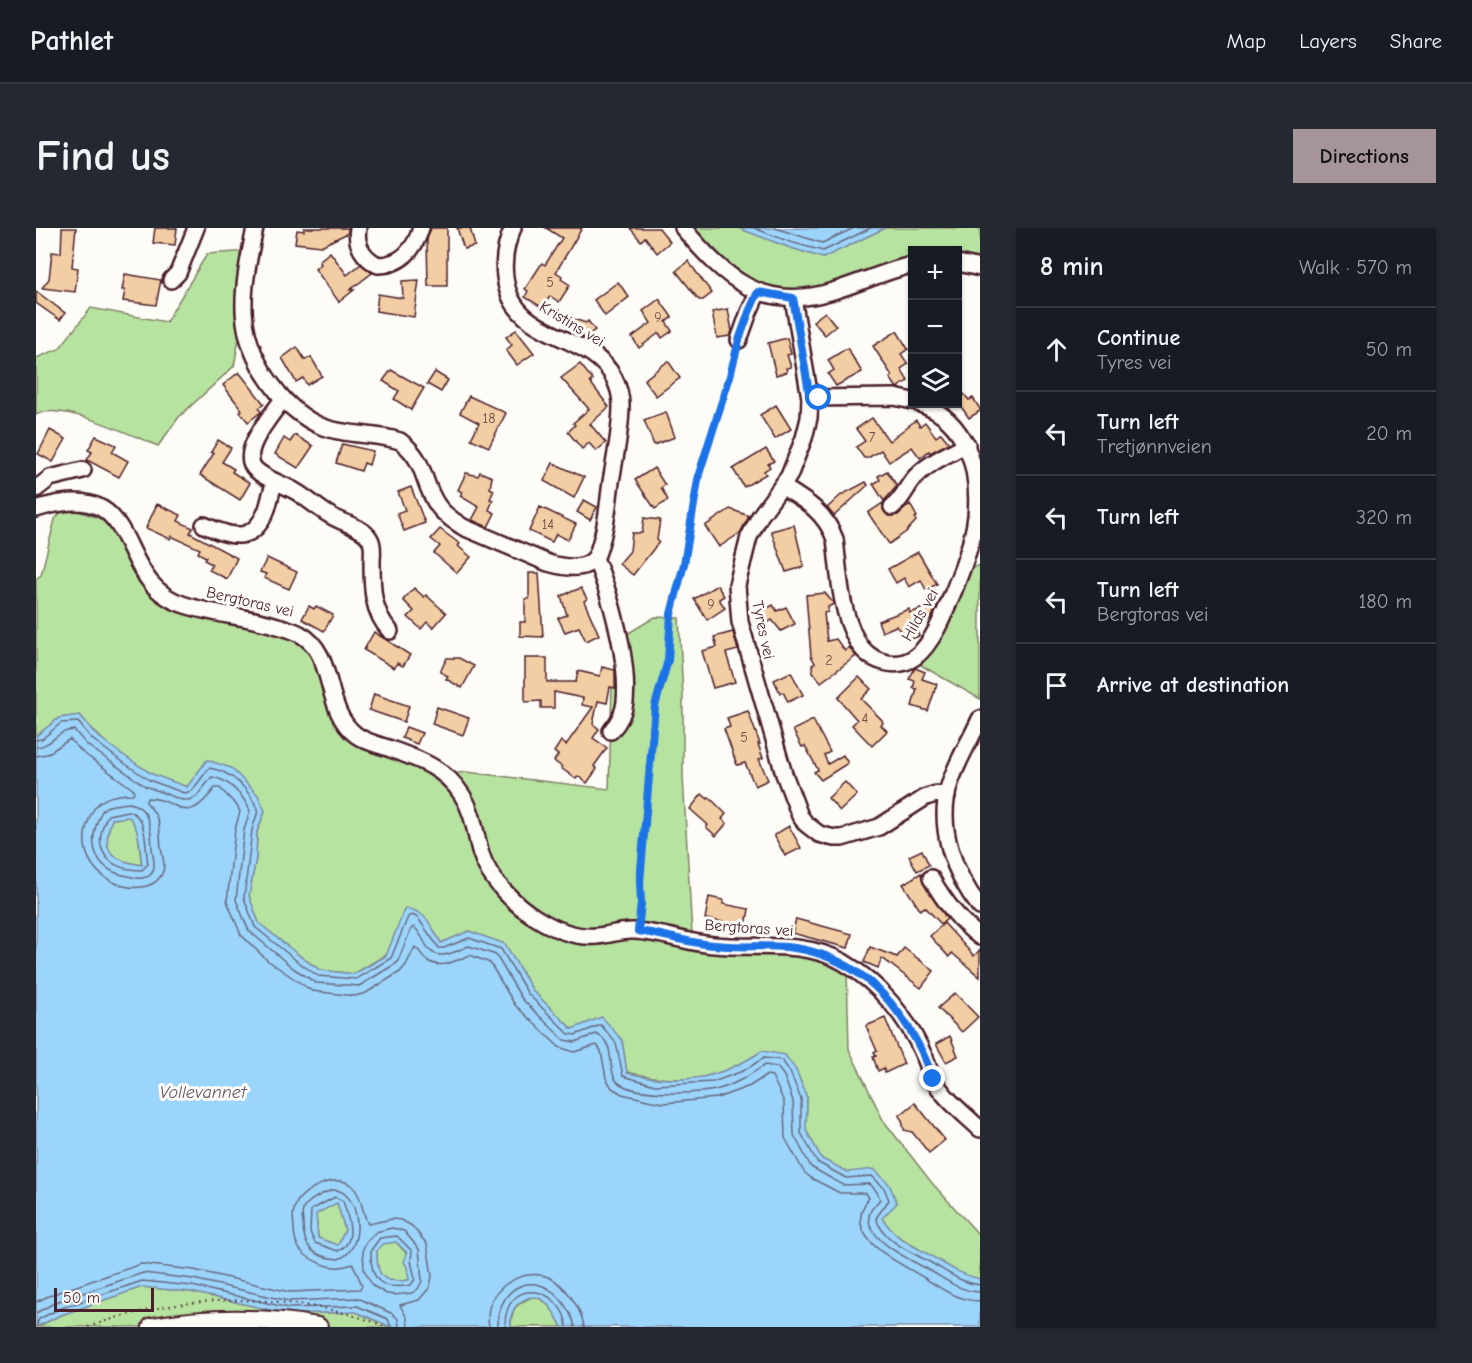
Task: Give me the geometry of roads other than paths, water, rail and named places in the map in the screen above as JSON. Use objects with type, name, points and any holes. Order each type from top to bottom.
[{"type":"main road","points":[[152,1327],[216,1318],[258,1319],[318,1327]]},
{"type":"street","points":[[171,280],[178,273],[196,228]]},
{"type":"street","points":[[255,228],[245,291],[246,333],[256,363],[283,399],[321,426],[390,438],[408,447],[419,460],[439,508],[463,527],[561,567],[582,566],[595,558],[615,619],[623,663],[625,703],[621,716],[611,731]]},
{"type":"street","points":[[358,228],[358,240],[365,256],[378,265],[386,265],[408,253],[415,244],[421,228]]},
{"type":"street","name":"Kristins vei","points":[[513,228],[507,246],[504,272],[512,301],[528,319],[603,363],[614,379],[620,397],[620,420],[608,514],[595,558]]},
{"type":"street","points":[[683,228],[720,269],[758,292],[793,298],[831,292],[908,266]]},
{"type":"street","points":[[962,264],[980,268]]},
{"type":"street","points":[[739,340],[758,292]]},
{"type":"street","name":"Tyres vei","points":[[793,298],[810,398],[804,438],[783,487],[760,516],[748,537],[740,566],[737,597],[740,622],[784,774],[800,816],[806,824],[819,834],[842,838],[879,827],[926,797],[936,794],[946,796]]},
{"type":"street","points":[[810,398],[895,397],[908,400]]},
{"type":"street","points":[[283,399],[256,439],[250,451],[250,458],[256,471],[304,496],[325,513],[360,530],[370,539],[374,603],[379,617],[390,632]]},
{"type":"street","name":"Hilds vei","points":[[783,487],[820,513],[835,538],[846,612],[863,649],[881,662],[906,662],[922,651],[937,627],[951,596],[976,516],[974,469],[967,444],[957,429],[941,414],[928,408]]},
{"type":"street","points":[[892,507],[899,502],[913,480],[926,469],[967,444]]},
{"type":"street","points":[[36,489],[50,478],[83,470]]},
{"type":"street","points":[[204,525],[228,535],[246,534],[259,523],[266,512],[275,482]]},
{"type":"street","name":"Bergtoras vei","points":[[36,508],[64,501],[86,503],[103,509],[124,531],[147,580],[164,596],[183,605],[241,616],[285,628],[304,636],[319,651],[336,705],[349,729],[366,741],[421,759],[446,774],[462,794],[471,813],[485,865],[493,878],[537,919],[575,935],[597,936],[638,931],[715,945],[804,949],[842,961],[884,995],[904,1019],[917,1041],[933,1079],[958,1111],[980,1129]]},
{"type":"street","points":[[980,719],[950,783],[944,818],[953,861],[962,880],[980,907]]},
{"type":"street","points":[[931,878],[949,906],[968,928],[980,937]]},
{"type":"water","points":[[738,228],[885,228],[823,258]]},
{"type":"water","name":"Vollevannet","points":[[80,715],[95,734],[120,753],[152,774],[187,787],[207,760],[231,768],[258,795],[265,811],[257,832],[256,858],[249,896],[259,923],[320,970],[354,974],[386,956],[405,908],[423,916],[441,943],[469,931],[505,944],[533,991],[572,1029],[602,1017],[622,1040],[627,1073],[664,1079],[698,1078],[729,1069],[762,1051],[785,1055],[796,1070],[807,1098],[806,1130],[822,1159],[848,1172],[874,1169],[889,1184],[897,1203],[882,1218],[889,1227],[907,1243],[953,1269],[980,1279],[980,1327],[562,1327],[549,1305],[534,1297],[525,1299],[514,1309],[511,1316],[511,1327],[391,1327],[356,1312],[288,1314],[191,1292],[142,1287],[61,1315],[36,1327],[36,736],[59,718]],"holes":[[[129,817],[138,833],[142,865],[115,857],[108,847],[107,839],[112,819]],[[337,1203],[345,1230],[338,1245],[318,1238],[316,1214]],[[396,1242],[407,1253],[404,1262],[409,1280],[392,1281],[382,1276],[378,1266],[377,1250],[383,1244]]]}]
